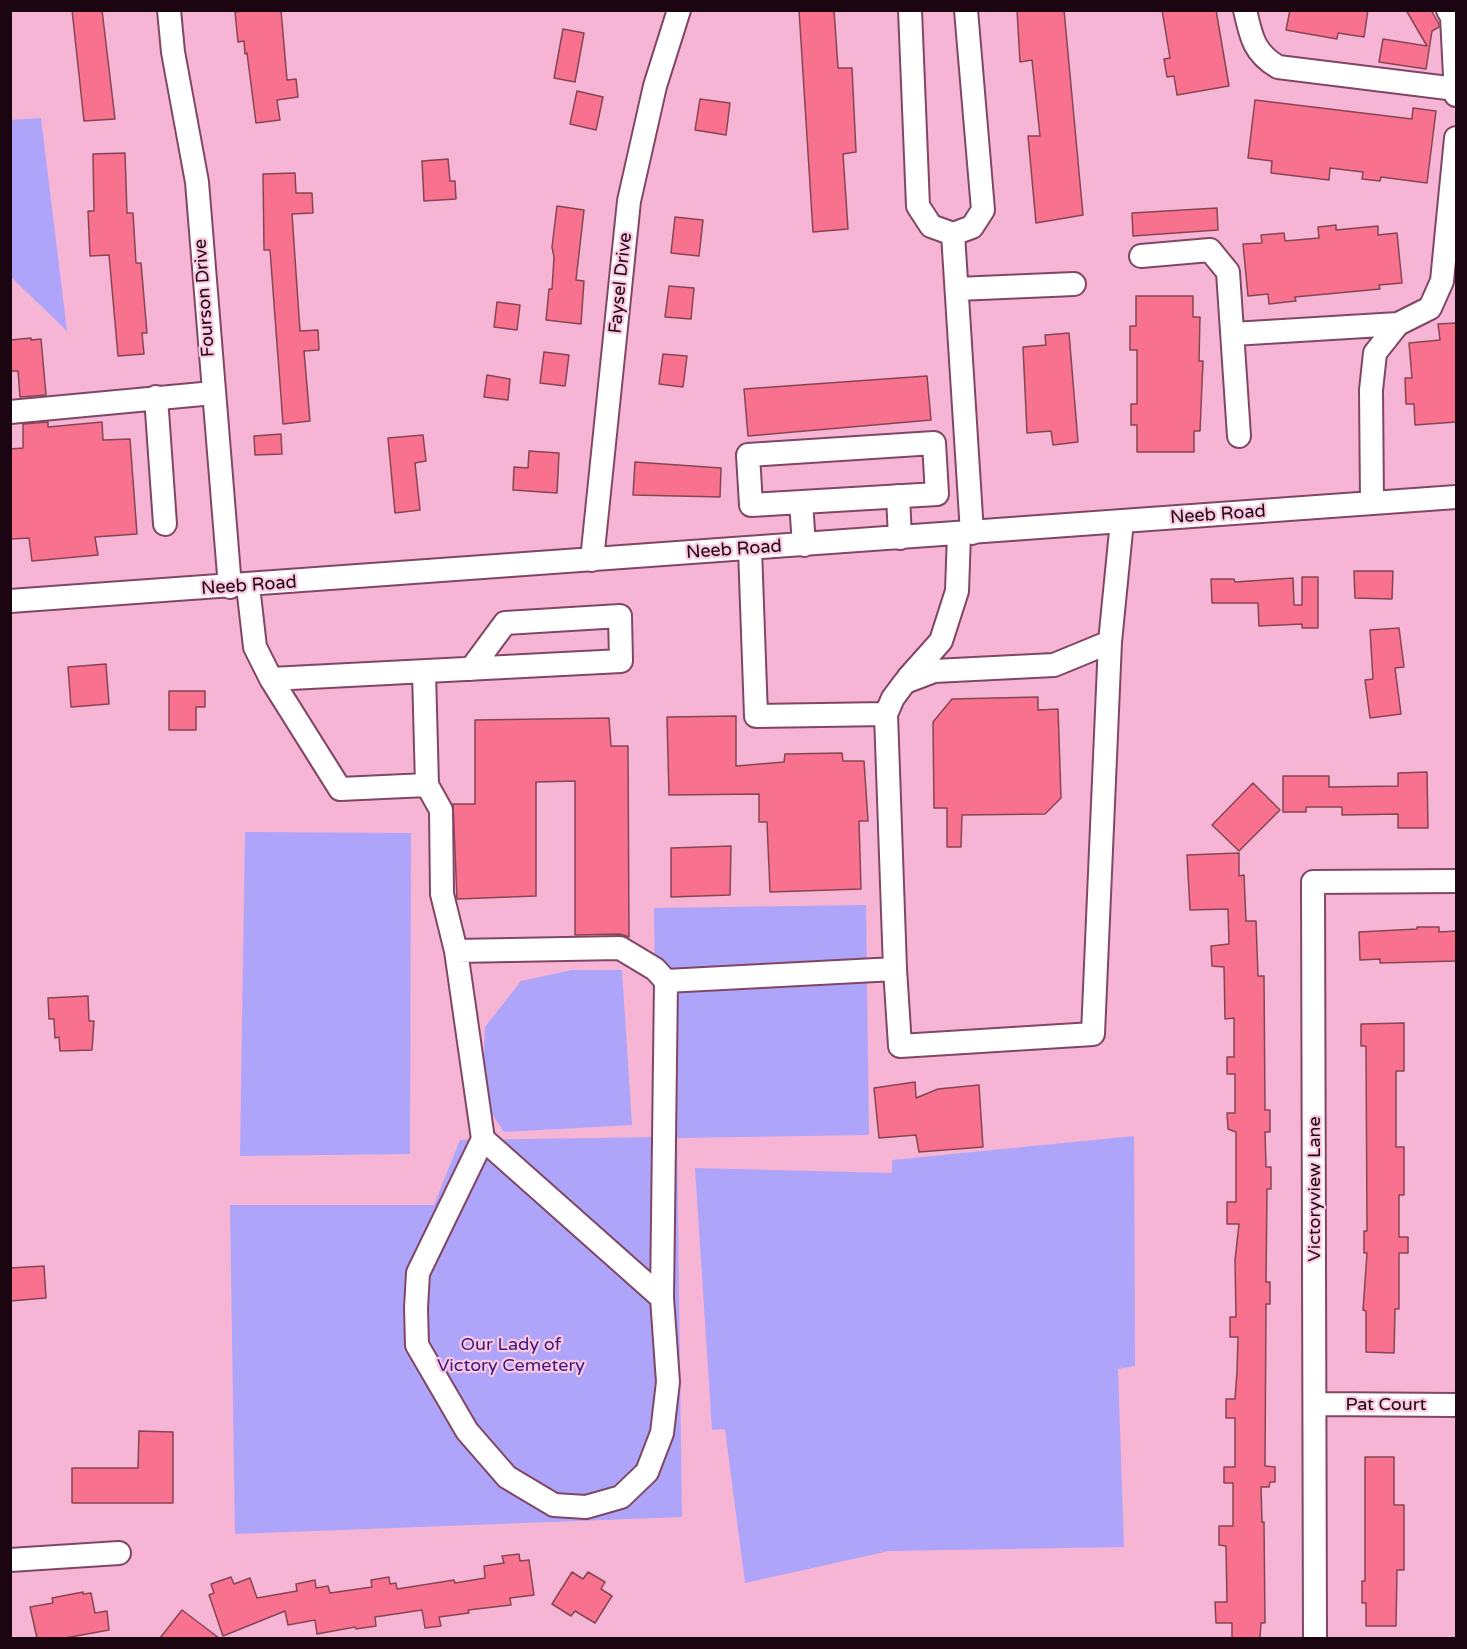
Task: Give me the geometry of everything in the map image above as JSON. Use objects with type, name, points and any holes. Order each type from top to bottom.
[{"type":"street","name":"Fourson Drive","points":[[168,10],[173,52],[197,183],[213,393],[239,586],[255,646],[271,679],[340,789],[427,785]]},
{"type":"street","name":"Faysel Drive","points":[[592,560],[629,201],[655,86],[679,10]]},
{"type":"street","points":[[910,10],[918,206],[931,226],[953,234],[972,227],[983,210],[966,10]]},
{"type":"street","points":[[1245,10],[1250,31],[1262,58],[1278,67],[1456,89]]},
{"type":"street","points":[[1448,10],[1452,17],[1456,94]]},
{"type":"street","points":[[1233,333],[1398,324],[1430,308],[1442,281],[1456,138]]},
{"type":"street","points":[[953,234],[965,533],[957,591],[941,641],[905,682],[893,698],[886,714],[900,1046],[1093,1034],[1110,642],[1122,521]]},
{"type":"street","points":[[1141,256],[1210,250],[1228,272],[1239,436]]},
{"type":"street","points":[[957,289],[1074,284]]},
{"type":"street","points":[[1372,503],[1371,390],[1375,352],[1398,324]]},
{"type":"street","points":[[10,412],[213,393]]},
{"type":"street","points":[[156,397],[165,524]]},
{"type":"street","points":[[934,443],[937,494],[801,502],[751,505],[748,455],[934,443]]},
{"type":"street","points":[[898,496],[900,538]]},
{"type":"street","name":"Neeb Road","points":[[10,601],[1456,497]]},
{"type":"street","points":[[801,502],[804,545]]},
{"type":"street","points":[[750,549],[756,716],[886,714]]},
{"type":"street","points":[[271,679],[424,672],[621,661],[620,616],[505,623],[471,669]]},
{"type":"street","points":[[905,682],[934,671],[1054,665],[1110,642]]},
{"type":"street","points":[[424,672],[427,785],[441,810],[442,894],[456,951],[483,1139],[418,1273],[417,1345],[467,1431],[507,1476],[554,1505],[585,1507],[621,1497],[647,1472],[662,1433],[668,1382],[662,1298],[666,981],[655,969],[620,948],[456,951]]},
{"type":"street","name":"Victoryview Lane","points":[[1315,1638],[1313,882],[1456,881]]},
{"type":"street","points":[[666,981],[895,969]]},
{"type":"street","points":[[483,1139],[662,1298]]},
{"type":"street","name":"Pat Court","points":[[1316,1404],[1456,1405]]},
{"type":"street","points":[[10,1560],[119,1553]]},
{"type":"green space","points":[[41,118],[67,331],[11,277],[11,120]]},
{"type":"green space","points":[[245,832],[411,833],[410,1154],[240,1156]]},
{"type":"green space","name":"Our Lady of Victory Cemetery","points":[[866,905],[869,1135],[677,1138],[682,1517],[235,1534],[230,1205],[434,1205],[460,1140],[657,1137],[654,908]]},
{"type":"green space","points":[[572,970],[622,970],[632,1125],[504,1132],[482,1099],[485,1027],[521,981]]},
{"type":"green space","points":[[1134,1136],[1135,1366],[1118,1369],[1124,1547],[889,1551],[745,1583],[725,1429],[712,1430],[695,1168],[892,1173],[892,1160]]},
{"type":"building","points":[[72,10],[102,10],[115,119],[84,121]]},
{"type":"building","points":[[281,10],[287,80],[296,79],[298,97],[277,100],[280,120],[256,123],[247,53],[245,54],[244,41],[238,42],[235,12]]},
{"type":"building","points":[[799,10],[834,10],[838,68],[852,68],[856,152],[843,154],[848,229],[813,232]]},
{"type":"building","points":[[1017,10],[1064,10],[1083,215],[1036,223],[1028,136],[1040,136],[1032,60],[1020,62]]},
{"type":"building","points":[[1162,10],[1216,10],[1229,86],[1177,95],[1174,76],[1167,77],[1164,59],[1170,58]]},
{"type":"building","points":[[1290,10],[1368,10],[1364,37],[1338,33],[1337,39],[1286,30]]},
{"type":"building","points":[[1406,10],[1431,10],[1439,24],[1439,27],[1432,31],[1426,69],[1379,62],[1383,39],[1427,46]]},
{"type":"building","points":[[563,29],[584,33],[575,82],[554,78]]},
{"type":"building","points":[[577,91],[603,97],[596,130],[570,124]]},
{"type":"building","points":[[700,99],[730,103],[726,135],[695,130]]},
{"type":"building","points":[[1255,100],[1412,119],[1413,108],[1436,111],[1427,183],[1381,177],[1380,181],[1362,179],[1363,172],[1330,168],[1329,180],[1271,173],[1272,161],[1248,158]]},
{"type":"building","points":[[125,153],[127,213],[133,213],[136,263],[141,263],[147,333],[142,333],[144,354],[118,356],[109,255],[90,256],[88,211],[94,211],[93,154]]},
{"type":"building","points":[[448,159],[450,181],[455,181],[456,199],[424,201],[422,161]]},
{"type":"building","points":[[295,173],[296,193],[312,193],[313,213],[292,214],[300,331],[318,330],[319,350],[304,351],[310,421],[283,424],[270,250],[264,250],[263,174]]},
{"type":"building","points":[[557,206],[584,210],[576,280],[584,281],[581,324],[546,320],[549,289],[552,289],[554,257],[552,247]]},
{"type":"building","points":[[1217,208],[1218,230],[1133,236],[1132,213]]},
{"type":"building","points":[[675,217],[703,220],[699,256],[671,253]]},
{"type":"building","points":[[1336,225],[1336,230],[1378,226],[1378,235],[1397,233],[1402,283],[1379,285],[1380,289],[1295,297],[1296,301],[1269,304],[1268,294],[1248,296],[1243,244],[1262,243],[1261,235],[1284,233],[1285,241],[1319,238],[1318,227]]},
{"type":"building","points":[[669,286],[694,288],[691,319],[665,317]]},
{"type":"building","points":[[1136,296],[1193,296],[1193,317],[1200,317],[1199,361],[1203,361],[1200,431],[1194,431],[1194,452],[1137,452],[1137,425],[1131,425],[1131,404],[1137,404],[1137,350],[1130,350],[1130,326],[1136,326]]},
{"type":"building","points":[[497,302],[520,305],[517,330],[494,327]]},
{"type":"building","points":[[1456,323],[1456,422],[1415,425],[1414,404],[1406,404],[1405,378],[1412,378],[1409,343],[1440,340],[1438,324]]},
{"type":"building","points":[[1069,333],[1078,442],[1053,445],[1051,431],[1027,433],[1023,347],[1046,345],[1045,335]]},
{"type":"building","points":[[31,338],[31,340],[41,339],[46,395],[20,397],[18,371],[10,371],[10,340]]},
{"type":"building","points":[[544,352],[569,355],[565,386],[540,383]]},
{"type":"building","points":[[663,354],[687,356],[683,387],[659,384]]},
{"type":"building","points":[[487,375],[510,379],[508,400],[484,397]]},
{"type":"building","points":[[927,376],[931,420],[748,436],[744,389]]},
{"type":"building","points":[[48,422],[48,427],[102,422],[103,440],[130,439],[137,534],[95,537],[98,555],[32,561],[29,538],[10,539],[10,449],[23,448],[23,424]]},
{"type":"building","points":[[281,434],[282,454],[255,455],[254,436]]},
{"type":"building","points":[[423,435],[426,461],[415,463],[420,510],[395,513],[388,438]]},
{"type":"building","points":[[529,451],[559,453],[557,493],[513,490],[514,467],[528,468]]},
{"type":"building","points":[[635,462],[721,468],[720,497],[633,495]]},
{"type":"building","points":[[1354,571],[1393,571],[1392,599],[1355,598]]},
{"type":"building","points":[[1302,577],[1318,577],[1318,628],[1302,628],[1302,624],[1259,626],[1258,603],[1212,603],[1211,579],[1234,579],[1235,582],[1293,578],[1294,605],[1302,605]]},
{"type":"building","points":[[1399,628],[1404,667],[1395,668],[1401,714],[1370,718],[1365,680],[1373,679],[1370,630]]},
{"type":"building","points":[[106,664],[109,704],[71,707],[68,667]]},
{"type":"building","points":[[169,691],[205,691],[205,707],[196,707],[196,730],[169,730]]},
{"type":"building","points":[[1038,697],[1038,710],[1058,709],[1061,798],[1045,814],[962,815],[961,847],[947,847],[947,808],[934,808],[933,722],[952,699]]},
{"type":"building","points":[[736,716],[736,766],[784,762],[785,754],[842,753],[843,761],[864,761],[868,821],[859,821],[861,889],[770,892],[767,822],[759,822],[759,794],[669,795],[667,717]]},
{"type":"building","points":[[609,718],[611,746],[628,746],[629,937],[620,934],[575,935],[575,781],[536,782],[536,896],[457,899],[453,804],[475,804],[475,720]]},
{"type":"building","points":[[1427,772],[1428,828],[1398,828],[1398,814],[1342,815],[1342,807],[1306,807],[1306,812],[1283,812],[1283,776],[1329,776],[1329,787],[1398,786],[1398,773]]},
{"type":"building","points":[[1253,783],[1280,810],[1239,851],[1212,825]]},
{"type":"building","points":[[731,846],[730,895],[671,897],[671,848]]},
{"type":"building","points":[[1239,853],[1239,876],[1244,875],[1246,921],[1256,921],[1258,976],[1264,976],[1265,1110],[1270,1110],[1270,1132],[1265,1132],[1266,1167],[1271,1167],[1271,1189],[1267,1189],[1266,1282],[1270,1282],[1270,1304],[1266,1304],[1265,1466],[1275,1467],[1275,1482],[1270,1482],[1269,1487],[1261,1487],[1262,1522],[1264,1522],[1265,1623],[1261,1623],[1260,1638],[1232,1638],[1232,1623],[1216,1623],[1215,1602],[1227,1602],[1226,1546],[1219,1545],[1219,1526],[1233,1526],[1233,1483],[1224,1483],[1224,1467],[1235,1467],[1235,1418],[1226,1418],[1226,1399],[1235,1399],[1238,1337],[1230,1337],[1230,1317],[1236,1317],[1235,1260],[1239,1224],[1227,1224],[1227,1202],[1236,1202],[1236,1132],[1228,1129],[1227,1113],[1235,1113],[1235,1074],[1227,1074],[1227,1057],[1234,1057],[1234,1018],[1225,1019],[1224,967],[1212,966],[1211,946],[1229,944],[1228,909],[1190,910],[1187,855]]},
{"type":"building","points":[[1417,927],[1439,927],[1439,932],[1456,931],[1456,961],[1380,963],[1380,959],[1360,960],[1359,932],[1417,929]]},
{"type":"building","points":[[88,996],[89,1021],[94,1021],[92,1050],[60,1051],[59,1037],[55,1038],[54,1019],[49,1019],[48,998]]},
{"type":"building","points":[[1404,1023],[1404,1071],[1396,1071],[1396,1147],[1404,1147],[1404,1195],[1399,1195],[1399,1237],[1408,1237],[1408,1253],[1399,1253],[1399,1309],[1395,1309],[1394,1353],[1366,1352],[1366,1311],[1363,1310],[1367,1253],[1364,1253],[1364,1231],[1367,1231],[1366,1046],[1361,1046],[1361,1024]]},
{"type":"building","points":[[915,1082],[916,1098],[938,1089],[979,1085],[983,1147],[919,1152],[916,1135],[879,1138],[874,1088]]},
{"type":"building","points":[[44,1266],[46,1298],[10,1301],[10,1268]]},
{"type":"building","points":[[139,1431],[173,1432],[173,1503],[72,1503],[72,1468],[138,1468]]},
{"type":"building","points":[[1365,1457],[1394,1457],[1394,1505],[1404,1505],[1404,1570],[1397,1570],[1396,1626],[1366,1626],[1366,1603],[1362,1603],[1362,1581],[1365,1581]]},
{"type":"building","points":[[519,1554],[520,1561],[529,1560],[534,1595],[510,1598],[511,1605],[468,1610],[469,1613],[439,1617],[441,1626],[425,1628],[422,1610],[375,1617],[376,1626],[356,1629],[355,1627],[317,1634],[315,1620],[288,1625],[285,1611],[223,1636],[209,1595],[214,1593],[211,1584],[231,1577],[234,1584],[250,1578],[257,1598],[297,1591],[296,1584],[315,1580],[316,1588],[328,1586],[330,1593],[372,1587],[371,1580],[389,1577],[390,1584],[396,1583],[397,1589],[454,1580],[455,1583],[485,1578],[484,1566],[504,1563],[502,1556]]},
{"type":"building","points":[[572,1572],[583,1579],[588,1572],[605,1582],[601,1589],[612,1596],[595,1623],[575,1611],[571,1616],[552,1604]]},
{"type":"building","points":[[83,1592],[83,1594],[91,1593],[95,1613],[107,1611],[109,1630],[65,1638],[37,1638],[30,1607],[53,1603],[52,1598]]},
{"type":"building","points":[[182,1610],[219,1638],[160,1638]]}]
